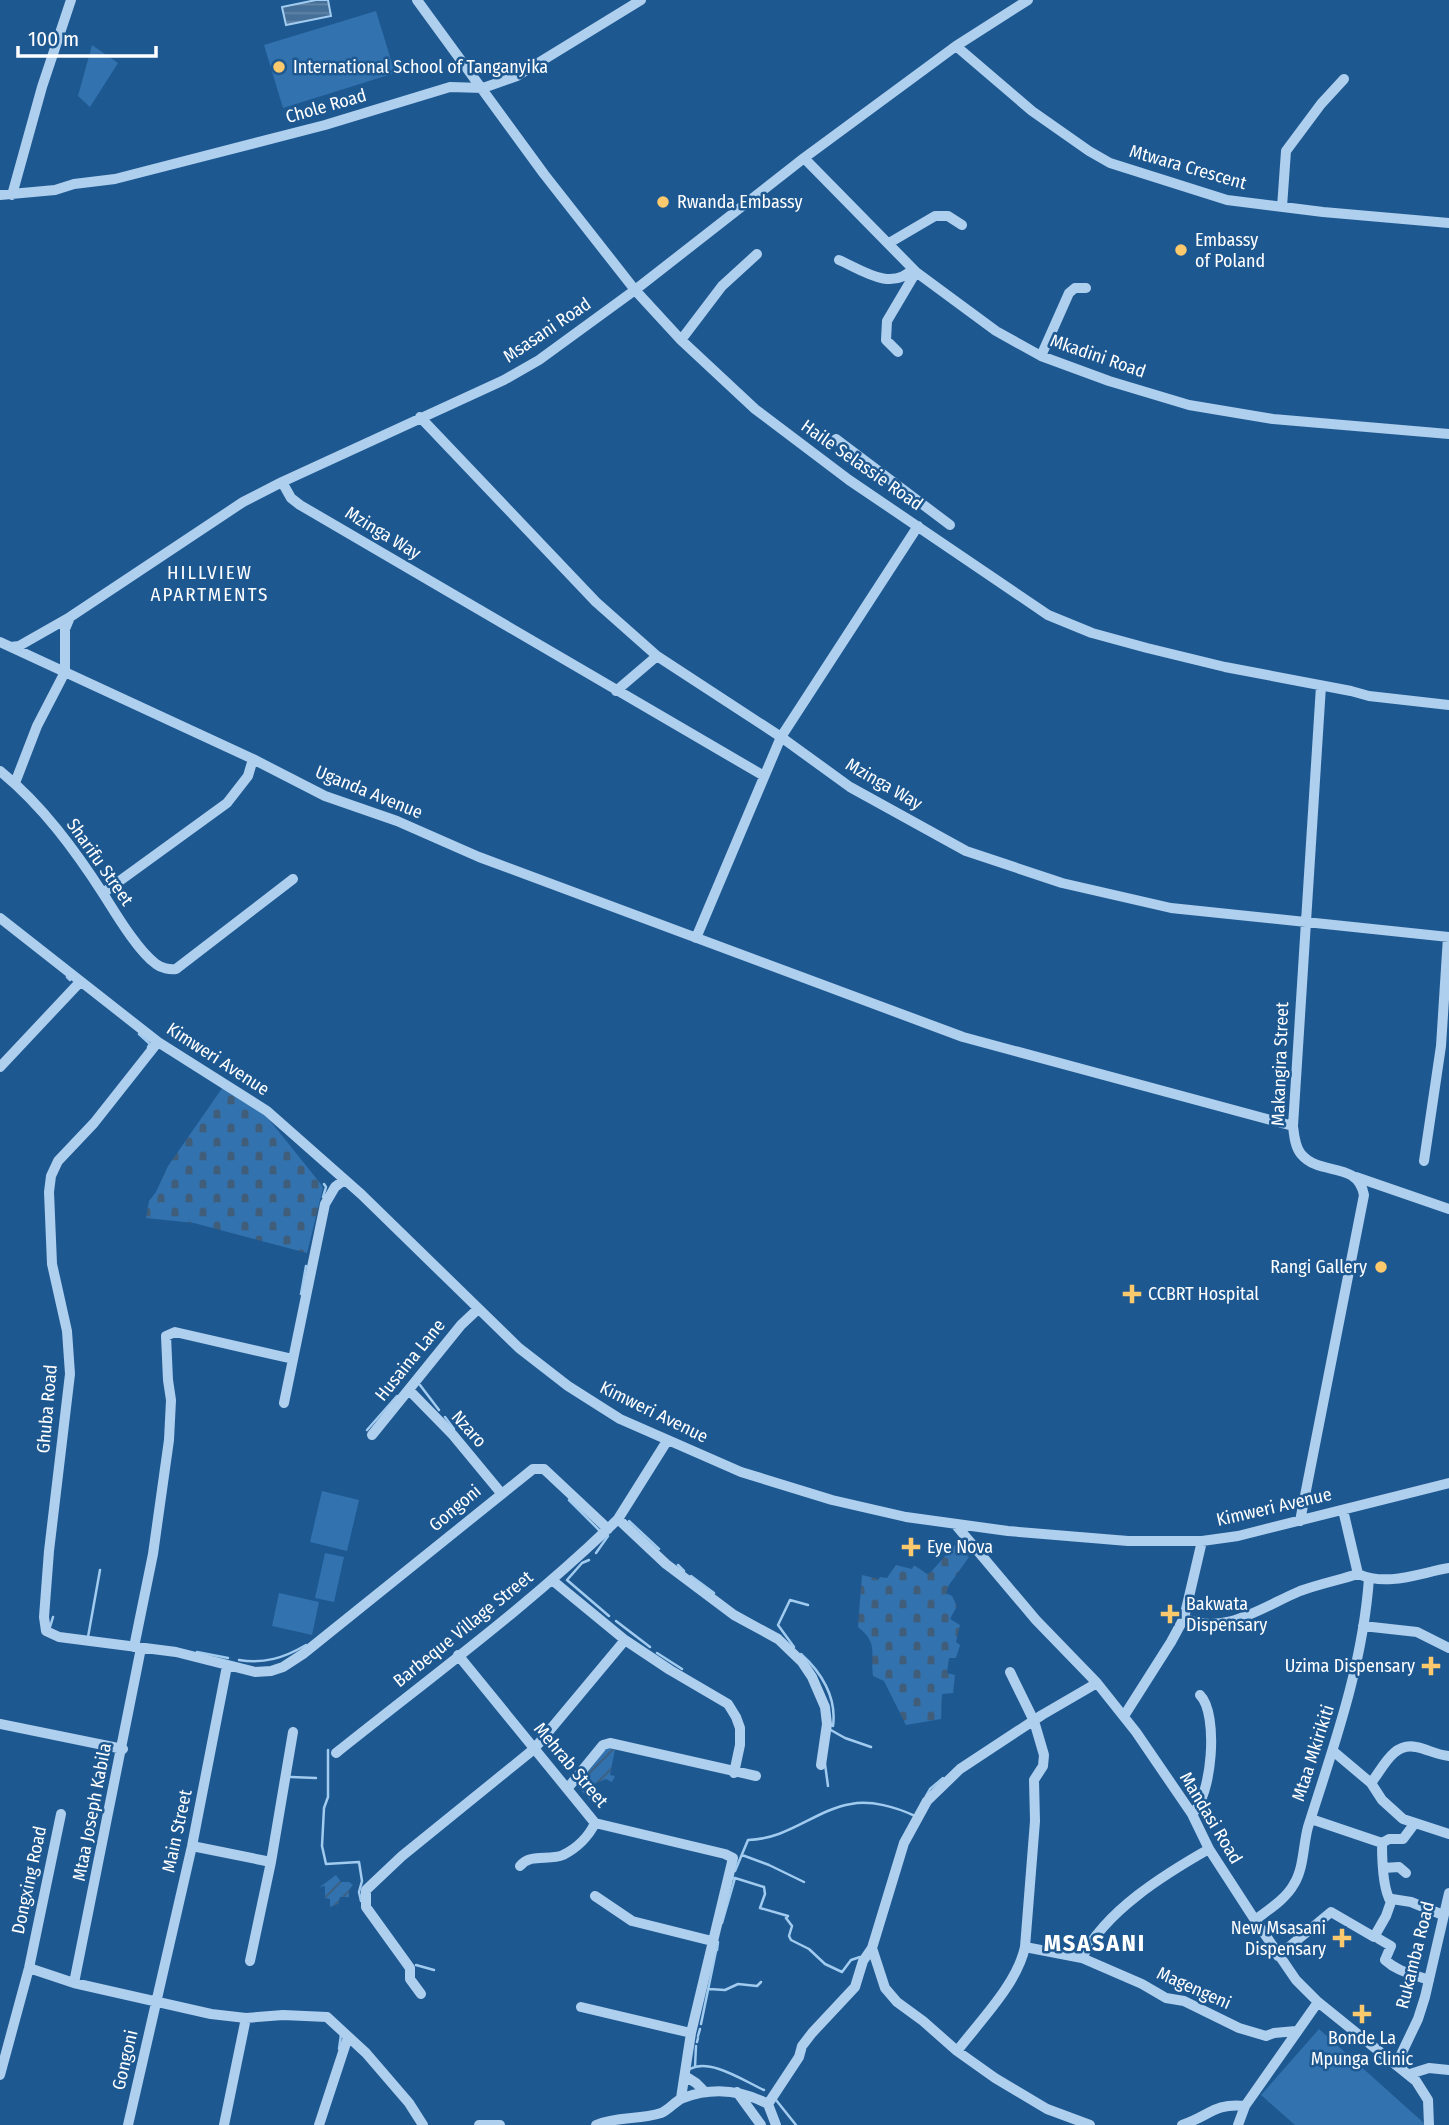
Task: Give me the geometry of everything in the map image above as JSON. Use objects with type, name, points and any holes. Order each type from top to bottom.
[{"type":"street","points":[[12,195],[42,87],[71,0]]},
{"type":"street","name":"Haile Selassie Road","points":[[417,0],[544,174],[635,290],[681,340],[755,409],[849,480],[1048,615],[1092,633],[1212,664],[1369,696],[1449,705]]},
{"type":"street","name":"Chole Road","points":[[0,195],[55,190],[74,184],[115,179],[325,125],[450,87],[483,88],[517,76],[641,0]]},
{"type":"street","name":"Msasani Road","points":[[6,644],[19,646],[70,617],[243,502],[522,371],[635,290],[804,158],[956,47],[1028,0]]},
{"type":"street","name":"Mtwara Crescent","points":[[956,47],[1032,111],[1110,163],[1227,200],[1282,208],[1449,223]]},
{"type":"street","points":[[1282,208],[1286,151],[1321,104],[1344,79]]},
{"type":"street","name":"Mkadini Road","points":[[804,158],[915,271],[996,331],[1041,356],[1189,405],[1273,419],[1449,434]]},
{"type":"street","points":[[889,243],[935,216],[948,216],[962,225]]},
{"type":"street","points":[[681,340],[722,286],[757,254]]},
{"type":"street","points":[[839,260],[886,280],[915,271]]},
{"type":"street","points":[[898,352],[888,344],[887,321],[915,271]]},
{"type":"street","points":[[1041,356],[1069,293],[1075,288],[1086,288]]},
{"type":"street","name":"Mzinga Way","points":[[421,418],[596,602],[657,656],[781,737],[850,788],[966,851],[1062,883],[1171,908],[1449,937]]},
{"type":"street","points":[[836,439],[950,525]]},
{"type":"street","name":"Mzinga Way","points":[[282,482],[291,498],[300,505],[764,776]]},
{"type":"street","points":[[696,938],[781,737],[918,526]]},
{"type":"street","points":[[15,783],[37,726],[65,672],[65,629],[70,617]]},
{"type":"street","name":"Uganda Avenue","points":[[6,644],[253,759],[325,796],[397,821],[479,857],[754,957],[963,1037],[1293,1126]]},
{"type":"street","points":[[616,691],[657,656]]},
{"type":"street","name":"Makangira Street","points":[[1321,686],[1293,1126],[1301,1154],[1315,1164],[1356,1177]]},
{"type":"street","points":[[103,893],[227,803],[248,776],[253,759]]},
{"type":"street","name":"Sharifu Street","points":[[0,771],[15,783],[58,830],[122,924],[156,964],[171,970],[176,969],[293,880]]},
{"type":"street","name":"Kimweri Avenue","points":[[0,918],[158,1042],[267,1111],[536,1362],[568,1386],[620,1419],[741,1472],[832,1500],[906,1517],[1008,1531],[1128,1541],[1202,1541],[1238,1536],[1449,1483]]},
{"type":"street","points":[[1424,1161],[1441,1046],[1449,937]]},
{"type":"street","points":[[0,1067],[80,982]]},
{"type":"street","name":"Ghuba Road","points":[[158,1042],[94,1123],[58,1161],[51,1176],[49,1192],[52,1264],[66,1331],[70,1374],[49,1551],[44,1626],[48,1634],[60,1637],[176,1652],[227,1666]]},
{"type":"street","points":[[0,1046],[11,1056]]},
{"type":"street","points":[[1356,1177],[1449,1209]]},
{"type":"street","points":[[1300,1521],[1363,1209],[1362,1185],[1356,1177]]},
{"type":"street","points":[[284,1403],[324,1204],[335,1187],[344,1180]]},
{"type":"street","name":"Husaina Lane","points":[[372,1435],[461,1325],[478,1309]]},
{"type":"street","name":"Mtaa Joseph Kabila","points":[[74,1983],[122,1749],[155,1541],[172,1400],[166,1336],[175,1332],[293,1359]]},
{"type":"street","name":"Nzaro","points":[[409,1390],[453,1436],[501,1493]]},
{"type":"street","points":[[608,1529],[618,1519],[667,1441]]},
{"type":"street","name":"Gongoni","points":[[227,1666],[271,1671],[293,1660],[526,1473],[541,1467],[608,1529]]},
{"type":"street","points":[[1343,1510],[1358,1574]]},
{"type":"street","points":[[618,1519],[666,1564],[734,1615],[778,1639],[802,1662],[825,1707],[827,1724],[821,1765]]},
{"type":"street","name":"Mandasi Road","points":[[956,1524],[1036,1620],[1097,1683],[1124,1716],[1192,1814],[1209,1849],[1278,1956],[1318,2002],[1410,2074],[1428,2100],[1429,2125]]},
{"type":"street","name":"Barbeque Village Street","points":[[336,1753],[552,1580],[608,1529]]},
{"type":"street","points":[[1124,1716],[1184,1618],[1202,1541]]},
{"type":"street","points":[[1184,1618],[1203,1624],[1230,1621],[1257,1613],[1305,1590],[1358,1574],[1369,1578],[1395,1580],[1449,1568]]},
{"type":"street","name":"Mtaa Mkirikiti","points":[[1255,1920],[1294,1885],[1354,1676],[1369,1578]]},
{"type":"street","points":[[552,1580],[625,1640],[728,1704],[740,1728],[740,1745],[734,1773]]},
{"type":"street","points":[[1363,1626],[1417,1632],[1449,1648]]},
{"type":"street","points":[[421,1994],[410,1979],[410,1968],[366,1907],[366,1890],[402,1856],[534,1749],[625,1640]]},
{"type":"street","name":"Mehrab Street","points":[[458,1655],[595,1823],[725,1854],[734,1861],[712,1941]]},
{"type":"street","name":"Main Street","points":[[155,2003],[192,1846],[227,1666]]},
{"type":"street","points":[[957,2051],[1010,1980],[1025,1947],[1035,1821],[1034,1780],[1043,1766],[1044,1755],[1034,1721],[1010,1672]]},
{"type":"street","points":[[768,2104],[799,2057],[802,2046],[811,2033],[855,1987],[863,1961],[872,1948],[904,1843],[927,1801],[960,1769],[1097,1683]]},
{"type":"street","points":[[1192,1814],[1200,1807],[1212,1755],[1208,1706],[1200,1695]]},
{"type":"street","points":[[0,1724],[122,1749]]},
{"type":"street","points":[[250,1961],[271,1862],[293,1732]]},
{"type":"street","points":[[567,1789],[606,1743],[756,1776]]},
{"type":"street","points":[[1371,1783],[1392,1754],[1400,1748],[1416,1747],[1449,1756]]},
{"type":"street","points":[[1334,1751],[1371,1783],[1382,1800],[1400,1816],[1449,1834]]},
{"type":"street","name":"Dongxing Road","points":[[0,2074],[29,1968],[61,1814]]},
{"type":"street","points":[[1311,1819],[1382,1843],[1389,1839],[1403,1839],[1415,1823]]},
{"type":"street","points":[[520,1866],[526,1860],[562,1855],[589,1836],[595,1823]]},
{"type":"street","points":[[1382,1843],[1387,1896],[1391,1902]]},
{"type":"street","points":[[192,1846],[271,1862]]},
{"type":"street","points":[[1082,1958],[1104,1926],[1127,1906],[1154,1884],[1209,1849]]},
{"type":"street","points":[[1383,1868],[1399,1867],[1406,1873]]},
{"type":"street","name":"Rukamba Road","points":[[1396,2065],[1418,2019],[1449,1893]]},
{"type":"street","points":[[595,1896],[632,1920],[712,1941],[691,2033],[681,2098]]},
{"type":"street","points":[[1278,1956],[1331,1912],[1374,1937],[1392,1899],[1443,1915]]},
{"type":"street","points":[[1378,1939],[1391,1946],[1385,1960],[1387,1962],[1398,1970],[1429,1980]]},
{"type":"street","name":"Magengeni","points":[[1025,1947],[1082,1958],[1142,1984],[1166,1998],[1184,2001],[1239,2028],[1266,2036],[1296,2031]]},
{"type":"street","points":[[872,1948],[885,1988],[897,2002],[957,2051],[1033,2102],[1090,2125]]},
{"type":"street","points":[[29,1968],[74,1983],[155,2003],[246,2018],[283,2015],[327,2017],[366,2053],[410,2103],[423,2125]]},
{"type":"street","points":[[1238,2125],[1245,2106],[1318,2002]]},
{"type":"street","name":"Gongoni","points":[[128,2125],[155,2003]]},
{"type":"street","points":[[581,2007],[691,2033]]},
{"type":"street","points":[[224,2125],[246,2018]]},
{"type":"street","points":[[319,2125],[348,2037]]},
{"type":"street","points":[[1410,2074],[1429,2068],[1449,2070]]},
{"type":"street","points":[[685,2076],[705,2092]]},
{"type":"street","points":[[596,2125],[607,2120],[662,2112],[681,2098],[705,2092],[737,2092],[749,2094],[768,2104],[776,2125]]},
{"type":"street","points":[[737,2092],[761,2125]]},
{"type":"street","points":[[1182,2125],[1227,2104],[1245,2106]]},
{"type":"street","points":[[479,2125],[500,2125]]},
{"type":"green space","points":[[376,11],[395,73],[283,108],[264,45]]},
{"type":"green space","points":[[92,45],[118,63],[90,107],[78,96]]},
{"type":"green space","points":[[223,1087],[263,1112],[323,1188],[307,1253],[194,1223],[146,1218],[149,1201],[168,1166]]},
{"type":"green space","points":[[322,1491],[359,1500],[347,1551],[310,1542]]},
{"type":"green space","points":[[955,1545],[969,1557],[946,1593],[952,1596],[957,1606],[950,1619],[960,1625],[956,1642],[960,1645],[956,1658],[949,1658],[947,1673],[955,1675],[953,1693],[942,1694],[941,1719],[906,1725],[884,1681],[873,1676],[871,1644],[858,1627],[862,1575],[887,1578],[896,1565],[912,1569],[914,1565],[927,1574]]},
{"type":"green space","points":[[325,1553],[344,1557],[334,1602],[315,1598]]},
{"type":"green space","points":[[279,1593],[319,1602],[312,1635],[272,1626]]},
{"type":"green space","points":[[608,1746],[615,1749],[610,1775],[615,1776],[612,1782],[606,1779],[594,1784],[590,1800],[577,1786]]},
{"type":"green space","points":[[336,1875],[341,1882],[353,1885],[349,1890],[349,1897],[340,1897],[338,1904],[330,1907],[330,1899],[325,1898],[325,1886],[320,1887]]},
{"type":"green space","points":[[1319,2029],[1425,2124],[1295,2125],[1261,2095]]},
{"type":"shaded area","points":[[328,0],[331,16],[286,25],[282,7]]},
{"type":"waterway","points":[[67,977],[70,980],[68,978]]},
{"type":"waterway","points":[[139,1034],[150,1044],[148,1047]]},
{"type":"waterway","points":[[323,1197],[326,1187],[324,1184]]},
{"type":"waterway","points":[[301,1294],[306,1266]]},
{"type":"waterway","points":[[420,1385],[439,1410]]},
{"type":"waterway","points":[[367,1430],[397,1396]]},
{"type":"waterway","points":[[445,1417],[454,1429]]},
{"type":"waterway","points":[[569,1500],[599,1532]]},
{"type":"waterway","points":[[629,1521],[659,1549]]},
{"type":"waterway","points":[[596,1553],[608,1536]]},
{"type":"waterway","points":[[589,1560],[582,1563],[567,1580],[609,1616]]},
{"type":"waterway","points":[[678,1565],[684,1571]]},
{"type":"waterway","points":[[88,1637],[100,1570]]},
{"type":"waterway","points":[[691,1576],[714,1593]]},
{"type":"waterway","points":[[794,1647],[778,1625],[790,1600],[808,1605]]},
{"type":"waterway","points":[[50,1627],[53,1617]]},
{"type":"waterway","points":[[616,1621],[650,1647]]},
{"type":"waterway","points":[[239,1660],[274,1659],[306,1645]]},
{"type":"waterway","points":[[197,1652],[228,1658]]},
{"type":"waterway","points":[[657,1653],[682,1669]]},
{"type":"waterway","points":[[801,1654],[821,1677],[830,1695],[834,1715],[833,1726],[831,1725]]},
{"type":"waterway","points":[[829,1729],[871,1747]]},
{"type":"waterway","points":[[328,1750],[328,1797],[324,1808],[322,1846],[326,1864],[359,1862],[361,1901]]},
{"type":"waterway","points":[[825,1764],[828,1786]]},
{"type":"waterway","points":[[291,1777],[316,1778]]},
{"type":"waterway","points":[[926,1796],[943,1778]]},
{"type":"waterway","points":[[735,1871],[748,1840],[776,1835],[838,1807],[859,1803],[875,1804],[915,1816]]},
{"type":"waterway","points":[[742,1855],[804,1882]]},
{"type":"waterway","points":[[722,1923],[735,1878],[732,1878]]},
{"type":"waterway","points":[[735,1878],[764,1887],[765,1894],[760,1908],[788,1916],[786,1918],[792,1926],[789,1936],[791,1940],[809,1949],[825,1964],[842,1972],[851,1960],[860,1957]]},
{"type":"waterway","points":[[717,1950],[718,1942]]},
{"type":"waterway","points":[[701,2024],[716,1951]]},
{"type":"waterway","points":[[416,1965],[434,1970]]},
{"type":"waterway","points":[[709,1989],[725,1990],[738,1984],[757,1986],[761,1982]]},
{"type":"waterway","points":[[698,2036],[700,2029]]},
{"type":"waterway","points":[[339,2049],[341,2035]]},
{"type":"waterway","points":[[697,2042],[698,2038]]},
{"type":"waterway","points":[[695,2067],[696,2046]]},
{"type":"waterway","points":[[690,2069],[698,2066],[717,2068],[764,2090]]},
{"type":"waterway","points":[[776,2100],[796,2125]]},
{"type":"place","name":"International School of Tanganyika","points":[[279,67]]},
{"type":"place","name":"Rwanda Embassy","points":[[663,202]]},
{"type":"place","name":"Embassy of Poland","points":[[1181,250]]},
{"type":"place","name":"Rangi Gallery","points":[[1381,1267]]},
{"type":"place","name":"CCBRT Hospital","points":[[1132,1294]]},
{"type":"place","name":"Eye Nova","points":[[911,1547]]},
{"type":"place","name":"Bakwata Dispensary","points":[[1170,1614]]},
{"type":"place","name":"Uzima Dispensary","points":[[1431,1666]]},
{"type":"place","name":"New Msasani Dispensary","points":[[1342,1938]]},
{"type":"place","name":"Bonde La Mpunga Clinic","points":[[1362,2014]]},
{"type":"district","name":"HILLVIEW APARTMENTS","points":[[210,583]]},
{"type":"district","name":"MSASANI","points":[[1095,1943]]}]
